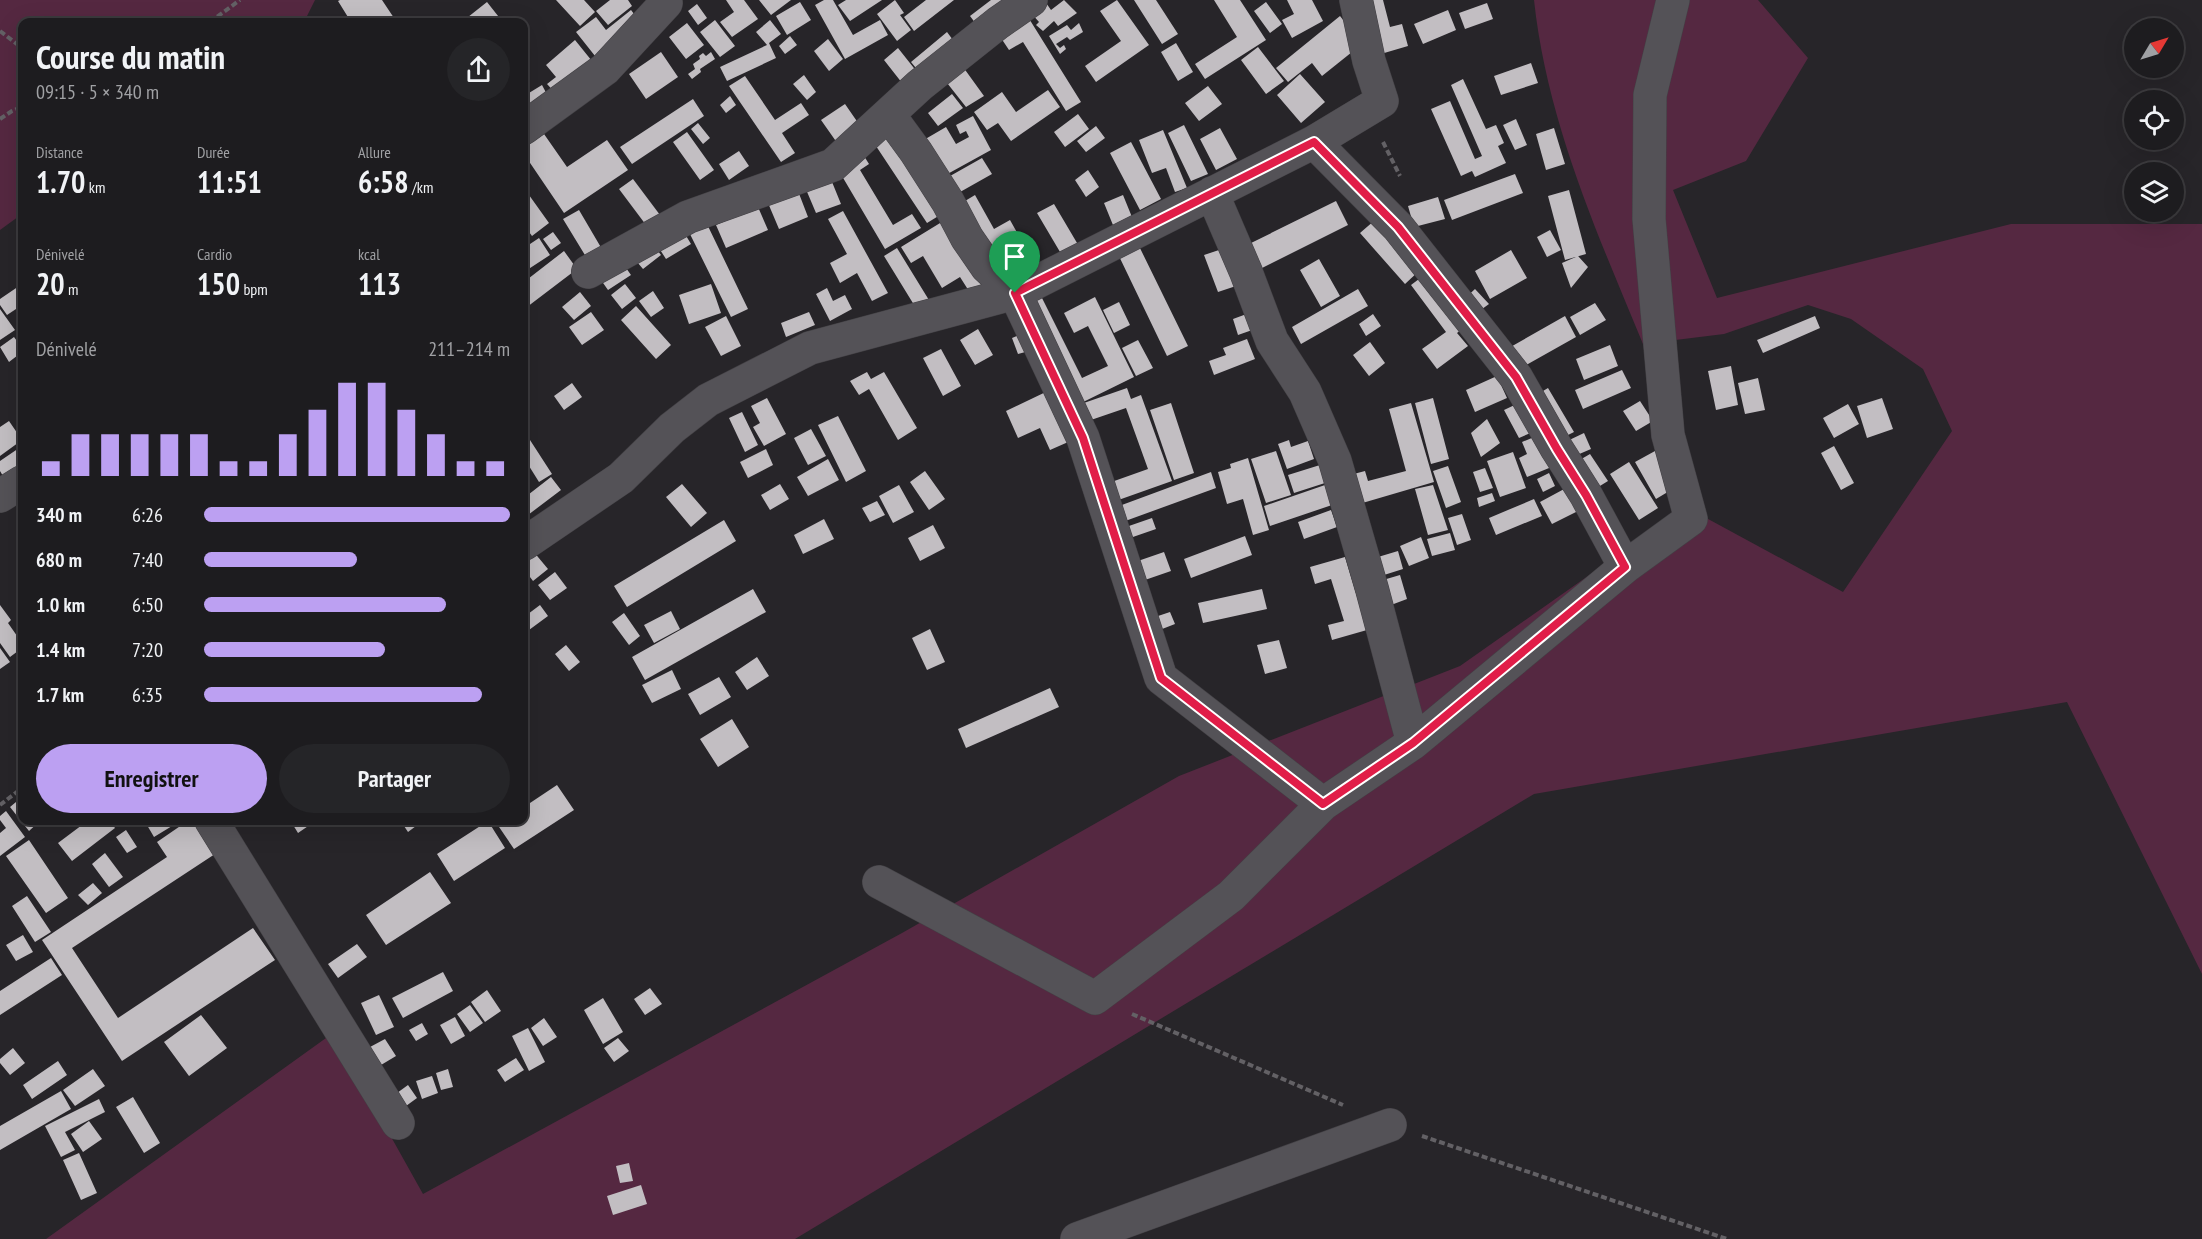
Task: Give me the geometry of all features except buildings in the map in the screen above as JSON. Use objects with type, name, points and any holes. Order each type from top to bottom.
[{"type":"street","points":[[528,125],[605,69],[666,3],[663,0]]},
{"type":"street","points":[[588,272],[688,217],[833,165],[889,116],[920,85],[998,23],[1031,0]]},
{"type":"street","points":[[528,541],[621,478],[672,428],[708,400],[810,348],[1015,293],[1314,142],[1382,101],[1369,61],[1356,0]]},
{"type":"street","points":[[879,882],[1095,998],[1232,896],[1323,804],[1413,743],[1625,567],[1691,519],[1668,435],[1648,219],[1650,95],[1673,0]]},
{"type":"street","points":[[889,116],[916,152],[987,267],[1015,293],[1083,438],[1161,678],[1323,804]]},
{"type":"street","points":[[1314,142],[1398,227],[1516,377],[1586,495],[1625,567]]},
{"type":"street","points":[[1212,193],[1246,272],[1272,341],[1305,392],[1335,461],[1413,743]]},
{"type":"street","points":[[0,496],[18,485]]},
{"type":"street","points":[[214,825],[398,1123]]},
{"type":"street","points":[[1077,1239],[1390,1125]]},
{"type":"path","points":[[220,18],[240,0]]},
{"type":"path","points":[[0,31],[18,45]]},
{"type":"path","points":[[0,119],[18,109]]},
{"type":"path","points":[[0,805],[18,791]]},
{"type":"shaded area","points":[[0,0],[315,0],[306,18],[18,18],[18,217],[0,230]]},
{"type":"shaded area","points":[[1534,0],[1758,0],[1808,58],[1746,161],[1673,190],[1717,298],[2011,224],[2202,224],[2202,974],[2067,702],[1534,794],[795,1239],[46,1239],[333,1033],[423,1194],[902,933],[1179,776],[1460,666],[1686,507],[1843,592],[1952,431],[1923,369],[1851,319],[1808,305],[1724,334],[1643,344],[1608,260],[1562,133],[1550,89]]},
{"type":"route","points":[[1314,142],[1398,227],[1516,377],[1586,495],[1625,567],[1413,743],[1323,804],[1161,678],[1083,438],[1015,293],[1314,142]]}]
